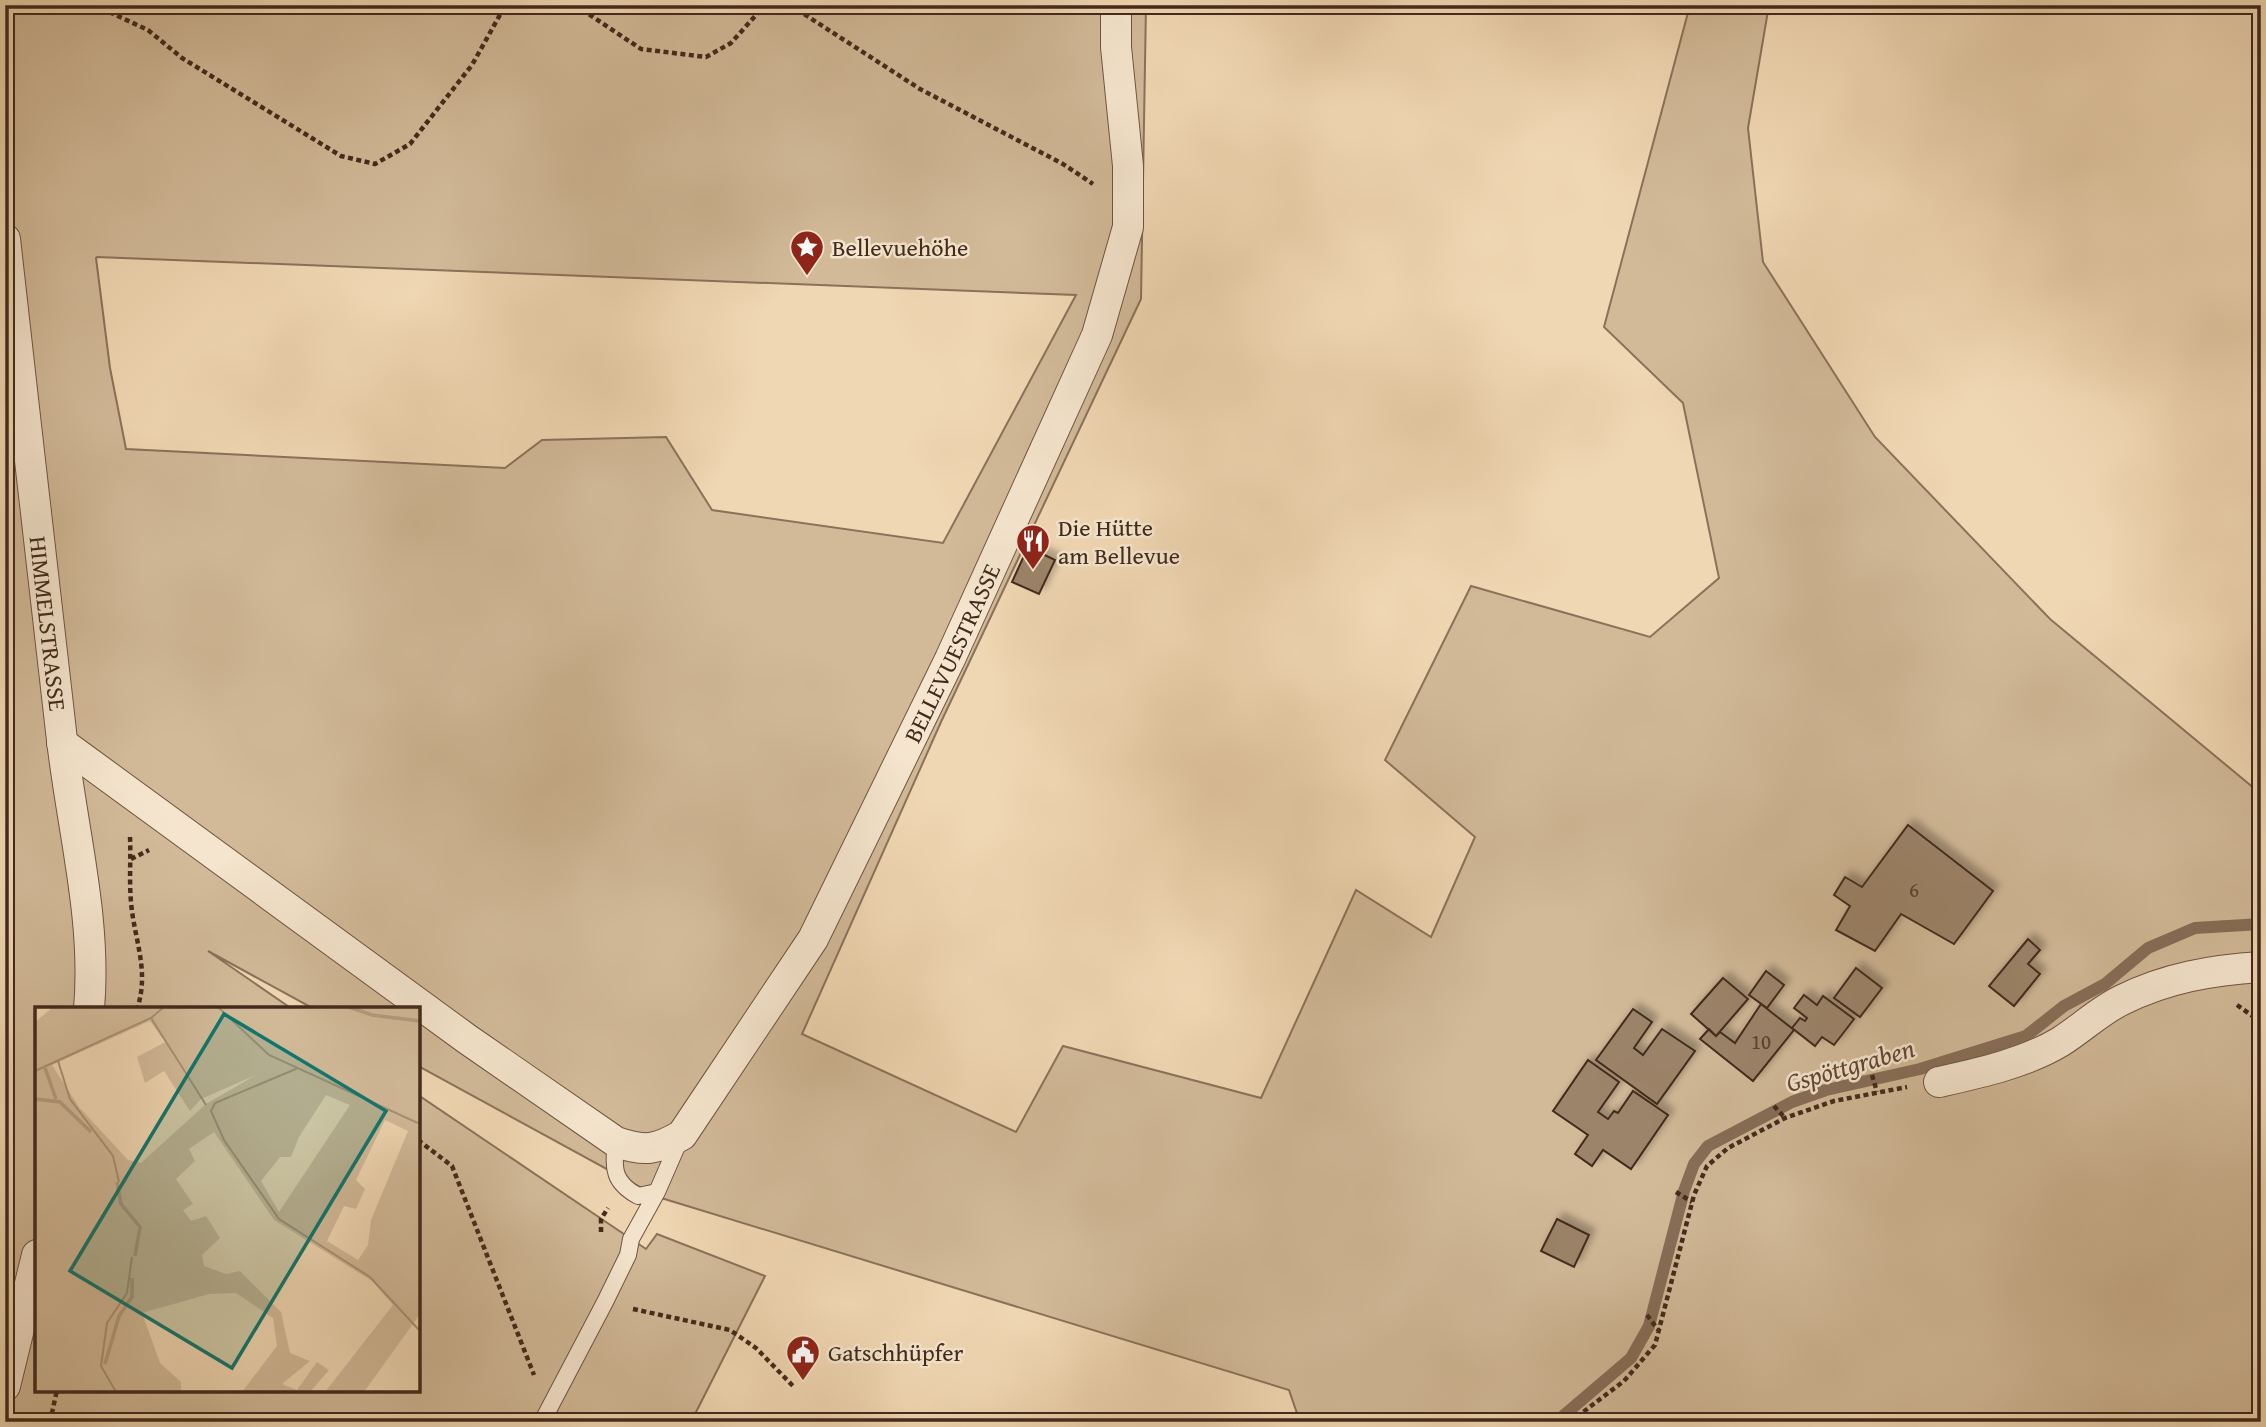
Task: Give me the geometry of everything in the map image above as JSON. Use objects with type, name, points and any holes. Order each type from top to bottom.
[{"type":"street","name":"BELLEVUESTRASSE","points":[[682,1135],[813,939],[950,659],[1097,335],[1128,228],[1128,166],[1116,47],[1116,5]]},
{"type":"street","name":"HIMMELSTRASSE","points":[[5,239],[62,743],[85,905],[92,975],[89,1007]]},
{"type":"street","points":[[62,743],[446,1023],[627,1146],[663,1145],[682,1135]]},
{"type":"street","points":[[1939,1082],[2032,1055],[2060,1042],[2121,1001],[2156,986],[2193,974],[2261,967]]},
{"type":"street","points":[[5,1386],[35,1263]]},
{"type":"lane","points":[[545,1417],[628,1255],[631,1239],[657,1192],[682,1135]]},
{"type":"lane","points":[[627,1146],[614,1166],[622,1187],[638,1196],[657,1192]]},
{"type":"path","points":[[94,5],[148,30],[183,58],[341,156],[375,164],[410,144],[472,65],[501,13],[514,5]]},
{"type":"path","points":[[575,5],[641,49],[706,57],[731,43],[765,5]]},
{"type":"path","points":[[790,5],[920,89],[1063,164],[1100,189],[1128,228]]},
{"type":"path","points":[[127,789],[131,904],[143,968],[143,987],[138,1007]]},
{"type":"path","points":[[1872,1075],[1877,1091]]},
{"type":"path","points":[[1570,1422],[1624,1381],[1655,1345],[1689,1200],[1707,1166],[1728,1148],[1783,1116],[1877,1091],[1939,1082]]},
{"type":"path","points":[[1774,1106],[1783,1116]]},
{"type":"path","points":[[420,1142],[452,1166],[545,1417]]},
{"type":"path","points":[[1676,1192],[1689,1200]]},
{"type":"path","points":[[605,1302],[687,1323],[730,1330],[757,1348],[793,1387]]},
{"type":"path","points":[[1647,1315],[1659,1331]]},
{"type":"path","points":[[50,1422],[57,1392]]},
{"type":"shaded area","points":[[5,5],[1146,5],[1141,299],[941,722],[802,1034],[1016,1132],[1063,1046],[1261,1098],[1356,890],[1431,937],[1475,837],[1385,760],[1471,586],[1650,637],[1719,578],[1683,403],[1604,327],[1690,5],[1769,5],[1748,128],[1763,262],[1875,437],[2050,619],[2261,794],[2261,1422],[1300,1422],[1289,1390],[658,1197],[420,1067],[420,1007],[310,1007],[208,951],[289,1007],[35,1007],[35,1392],[420,1392],[420,1096],[646,1249],[657,1234],[765,1276],[691,1422],[5,1422]],"holes":[[[96,258],[1076,295],[943,543],[712,510],[666,437],[542,440],[505,468],[126,449],[110,368]]]},
{"type":"building","name":"Die Hütte am Bellevue","points":[[1028,547],[1055,560],[1039,594],[1012,582]]},
{"type":"building","points":[[1908,825],[1993,891],[1954,944],[1901,914],[1875,951],[1836,930],[1850,906],[1834,895],[1845,877],[1862,887]]},
{"type":"building","points":[[2028,939],[2040,950],[2028,964],[2040,974],[2014,1006],[1989,986]]},
{"type":"building","points":[[1856,968],[1882,988],[1860,1017],[1834,998]]},
{"type":"building","points":[[1766,971],[1784,985],[1767,1008],[1749,995]]},
{"type":"building","points":[[1723,978],[1748,999],[1716,1036],[1691,1014]]},
{"type":"building","points":[[1804,995],[1817,1005],[1823,996],[1854,1019],[1834,1045],[1822,1037],[1815,1046],[1792,1028],[1800,1018],[1805,1021],[1807,1018],[1794,1008]]},
{"type":"building","points":[[1761,1004],[1794,1030],[1753,1081],[1700,1039],[1709,1029],[1716,1036],[1720,1032],[1735,1043]]},
{"type":"building","points":[[1633,1009],[1652,1022],[1634,1048],[1643,1055],[1662,1029],[1695,1051],[1657,1104],[1596,1060]]},
{"type":"building","points":[[1588,1060],[1619,1082],[1598,1112],[1608,1119],[1614,1111],[1618,1113],[1633,1091],[1668,1115],[1631,1169],[1603,1150],[1592,1166],[1575,1154],[1588,1135],[1553,1111]]},
{"type":"building","points":[[1557,1219],[1589,1235],[1574,1267],[1541,1251]]},
{"type":"waterway","name":"Gspöttgraben","points":[[1556,1422],[1631,1358],[1649,1326],[1684,1191],[1694,1164],[1708,1146],[1792,1102],[1826,1090],[1920,1069],[2026,1036],[2064,1006],[2105,984],[2148,948],[2195,928],[2261,924]]},
{"type":"place","name":"Bellevuehöhe","points":[[807,277]]},
{"type":"place","name":"Die Hütte am Bellevue","points":[[1033,571]]},
{"type":"place","name":"Gatschhüpfer","points":[[803,1382]]}]
